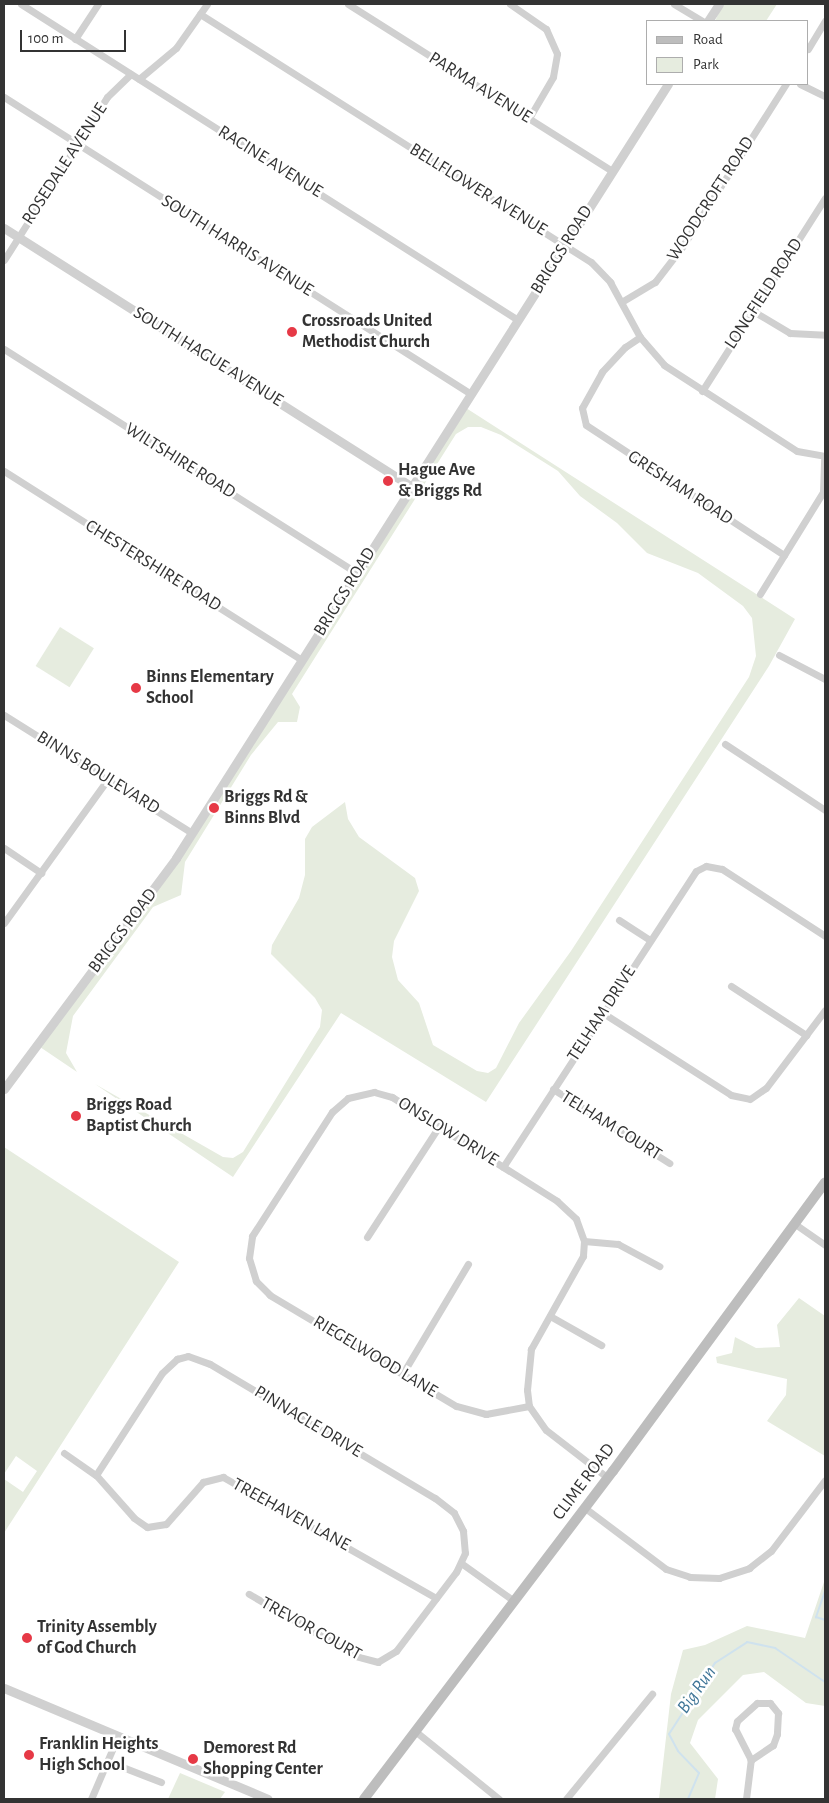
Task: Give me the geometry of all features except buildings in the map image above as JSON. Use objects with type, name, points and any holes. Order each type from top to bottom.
[{"type":"main road","name":"CLIME ROAD","points":[[364,1799],[608,1478],[825,1182]]},
{"type":"street","name":"RACINE AVENUE","points":[[22,4],[518,320]]},
{"type":"street","points":[[75,39],[98,4]]},
{"type":"street","points":[[139,79],[176,48],[207,4]]},
{"type":"street","name":"PARMA AVENUE","points":[[348,4],[612,171]]},
{"type":"street","points":[[510,4],[546,29],[556,54],[553,77],[528,118]]},
{"type":"street","points":[[674,4],[700,20]]},
{"type":"street","points":[[709,20],[719,4]]},
{"type":"street","name":"BELLFLOWER AVENUE","points":[[200,14],[565,246],[601,271],[623,302],[640,337],[664,365],[797,451],[825,457]]},
{"type":"street","points":[[809,47],[825,21]]},
{"type":"street","name":"ROSEDALE AVENUE","points":[[4,260],[107,97],[131,74]]},
{"type":"street","name":"BRIGGS ROAD","points":[[4,1089],[146,901],[192,833],[667,85]]},
{"type":"street","name":"WOODCROFT ROAD","points":[[623,302],[655,282],[682,247],[785,85]]},
{"type":"street","points":[[802,85],[825,96]]},
{"type":"street","name":"SOUTH HARRIS AVENUE","points":[[4,97],[471,394]]},
{"type":"street","name":"LONGFIELD ROAD","points":[[702,391],[825,198]]},
{"type":"street","name":"SOUTH HAGUE AVENUE","points":[[4,228],[412,486]]},
{"type":"street","points":[[753,311],[790,332],[825,335]]},
{"type":"street","name":"GRESHAM ROAD","points":[[640,337],[619,352],[602,372],[585,400],[582,416],[593,433],[784,555]]},
{"type":"street","name":"WILTSHIRE ROAD","points":[[4,349],[357,573]]},
{"type":"street","points":[[760,594],[822,492],[825,457]]},
{"type":"street","name":"CHESTERSHIRE ROAD","points":[[4,471],[302,660]]},
{"type":"street","points":[[779,655],[823,677],[825,667]]},
{"type":"street","name":"BINNS BOULEVARD","points":[[4,715],[192,833]]},
{"type":"street","points":[[725,744],[825,810]]},
{"type":"street","points":[[4,923],[108,779]]},
{"type":"street","points":[[4,848],[41,873]]},
{"type":"street","name":"TELHAM DRIVE","points":[[503,1167],[689,879],[706,866],[722,869],[825,936]]},
{"type":"street","points":[[619,920],[650,940]]},
{"type":"street","points":[[731,986],[806,1035]]},
{"type":"street","points":[[603,1013],[732,1095],[750,1099],[766,1088],[825,1010]]},
{"type":"street","name":"TELHAM COURT","points":[[553,1089],[669,1163]]},
{"type":"street","name":"ONSLOW DRIVE","points":[[249,1253],[256,1228],[341,1102],[365,1093],[385,1094],[503,1167],[571,1213],[584,1241]]},
{"type":"street","points":[[367,1237],[439,1126]]},
{"type":"street","points":[[795,1224],[825,1245]]},
{"type":"street","points":[[608,1478],[556,1441],[529,1406],[528,1359],[580,1261],[584,1241],[618,1244],[659,1266]]},
{"type":"street","name":"RIEGELWOOD LANE","points":[[249,1253],[256,1281],[270,1294],[456,1406],[486,1414],[529,1406]]},
{"type":"street","points":[[403,1373],[468,1264]]},
{"type":"street","points":[[550,1316],[601,1345]]},
{"type":"street","name":"PINNACLE DRIVE","points":[[96,1475],[162,1373],[177,1359],[198,1358],[449,1507],[464,1536],[461,1563]]},
{"type":"street","name":"TREEHAVEN LANE","points":[[64,1453],[96,1475],[134,1518],[152,1528],[170,1520],[203,1482],[223,1477],[236,1481],[436,1598]]},
{"type":"street","points":[[585,1508],[666,1569],[690,1577],[719,1578],[734,1575],[762,1560],[825,1480]]},
{"type":"street","points":[[436,1598],[461,1563],[514,1601]]},
{"type":"street","name":"TREVOR COURT","points":[[249,1594],[367,1661],[388,1658],[399,1648],[436,1598]]},
{"type":"street","points":[[4,1688],[268,1799]]},
{"type":"street","points":[[566,1799],[652,1694]]},
{"type":"street","points":[[746,1799],[751,1760],[738,1738],[737,1721],[758,1703],[770,1702],[778,1713],[777,1734],[773,1745],[751,1760]]},
{"type":"street","points":[[415,1731],[499,1799]]},
{"type":"street","points":[[91,1799],[118,1736]]},
{"type":"street","points":[[107,1761],[161,1782]]},
{"type":"green space","points":[[723,4],[777,4],[767,20],[715,20]]},
{"type":"green space","points":[[466,408],[795,619],[769,666],[486,1102],[341,1013],[233,1177],[95,1084],[223,1157],[233,1158],[243,1152],[320,1027],[322,1010],[315,998],[271,954],[272,945],[299,898],[305,875],[305,839],[312,827],[345,802],[348,819],[359,837],[415,878],[419,891],[394,941],[392,957],[398,980],[419,1003],[433,1045],[477,1071],[488,1073],[496,1068],[519,1023],[571,951],[749,677],[756,656],[752,618],[743,606],[698,573],[647,553],[617,523],[580,496],[558,471],[501,435],[481,427],[468,427],[456,434],[292,694],[300,707],[297,722],[278,722],[251,755],[185,862],[181,895],[153,907],[73,1016],[66,1053],[77,1072],[40,1047],[180,859]]},
{"type":"green space","points":[[60,627],[94,648],[70,687],[36,666]]},
{"type":"green space","points":[[4,1147],[179,1262],[4,1533],[4,1479],[23,1492],[37,1471],[16,1456],[4,1474]]},
{"type":"green space","points":[[799,1298],[825,1316],[825,1456],[767,1421],[786,1395],[787,1379],[717,1363],[716,1357],[732,1353],[735,1337],[756,1348],[780,1347],[777,1325]]},
{"type":"green space","points":[[825,1579],[825,1706],[806,1703],[764,1672],[743,1675],[698,1720],[690,1743],[718,1779],[715,1799],[659,1799],[671,1694],[683,1650],[705,1645],[747,1626],[805,1638]]},
{"type":"green space","points":[[180,1773],[225,1792],[220,1799],[168,1799]]},
{"type":"waterway","name":"Big Run","points":[[825,1591],[816,1617],[825,1620]]},
{"type":"waterway","name":"Big Run","points":[[688,1799],[699,1773],[678,1751],[669,1734],[715,1663],[747,1642],[775,1648],[825,1682]]},
{"type":"place","name":"Crossroads United Methodist Church","points":[[292,332]]},
{"type":"place","name":"Hague Ave & Briggs Rd","points":[[388,481]]},
{"type":"place","name":"Binns Elementary School","points":[[136,688]]},
{"type":"place","name":"Briggs Rd & Binns Blvd","points":[[214,808]]},
{"type":"place","name":"Briggs Road Baptist Church","points":[[76,1116]]},
{"type":"place","name":"Trinity Assembly of God Church","points":[[27,1638]]},
{"type":"place","name":"Franklin Heights High School","points":[[29,1755]]},
{"type":"place","name":"Demorest Rd Shopping Center","points":[[193,1759]]}]
